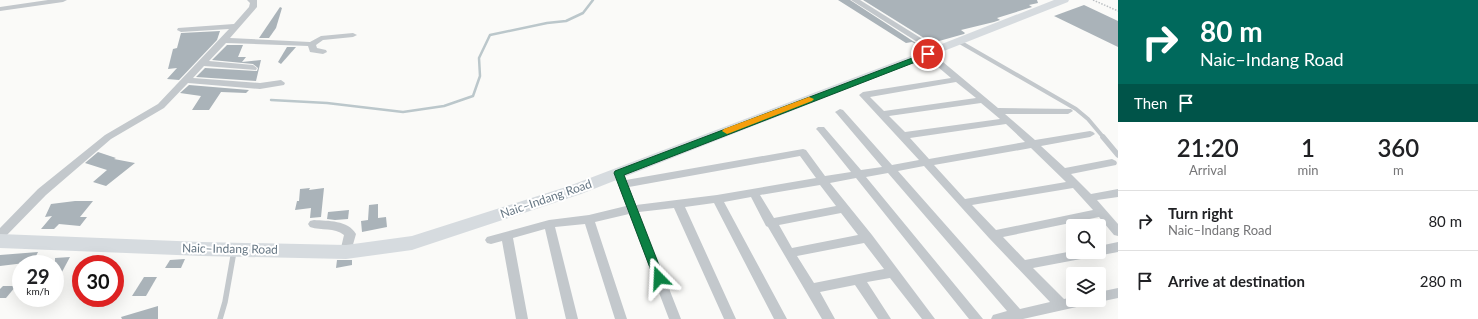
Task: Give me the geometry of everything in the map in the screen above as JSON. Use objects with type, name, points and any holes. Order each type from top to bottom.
[{"type":"main road","name":"Naic–Indang Road","points":[[0,241],[234,250],[346,252],[412,243],[575,190],[621,178],[958,41],[1064,0]]},
{"type":"street","points":[[0,9],[63,0]]},
{"type":"street","points":[[0,235],[42,192],[108,137],[161,106],[187,80],[253,7],[253,0]]},
{"type":"street","points":[[856,0],[932,52],[958,79],[1009,121],[1076,184],[1117,230]]},
{"type":"street","points":[[181,30],[235,26]]},
{"type":"street","points":[[223,40],[312,44],[321,38],[353,35]]},
{"type":"street","points":[[312,44],[313,50],[323,52]]},
{"type":"street","points":[[202,63],[254,68]]},
{"type":"street","points":[[958,79],[862,94],[903,136],[963,204],[1061,305]]},
{"type":"street","points":[[187,80],[260,86],[281,83]]},
{"type":"street","points":[[882,114],[983,100]]},
{"type":"street","points":[[997,111],[1068,111]]},
{"type":"street","points":[[840,112],[1026,315]]},
{"type":"street","points":[[903,136],[1009,121]]},
{"type":"street","points":[[821,129],[977,319]]},
{"type":"street","points":[[491,240],[549,224],[589,219],[632,209],[717,199],[823,181],[857,173],[1090,134]]},
{"type":"street","points":[[675,319],[621,178],[803,152],[823,181],[929,319]]},
{"type":"street","points":[[1063,172],[1115,159]]},
{"type":"street","points":[[963,204],[1076,184]]},
{"type":"street","points":[[753,192],[770,223],[829,319]]},
{"type":"street","points":[[1088,198],[1118,193]]},
{"type":"street","points":[[717,199],[781,319]]},
{"type":"street","points":[[678,204],[730,319]]},
{"type":"street","points":[[770,223],[845,208]]},
{"type":"street","points":[[993,235],[1101,213]]},
{"type":"street","points":[[589,219],[621,319]]},
{"type":"street","points":[[314,224],[340,227],[346,230],[350,234],[346,252]]},
{"type":"street","points":[[549,224],[572,319]]},
{"type":"street","points":[[507,236],[522,319]]},
{"type":"street","points":[[789,253],[868,238]]},
{"type":"street","points":[[1106,250],[1118,247]]},
{"type":"street","points":[[1022,265],[1066,257]]},
{"type":"street","points":[[811,289],[893,272]]},
{"type":"street","points":[[858,279],[885,319]]},
{"type":"street","points":[[1106,296],[1118,293]]},
{"type":"street","points":[[997,319],[1026,315],[1066,304]]},
{"type":"lane","points":[[958,41],[1076,109],[1088,119],[1115,159]]},
{"type":"lane","points":[[220,319],[225,302],[234,250]]},
{"type":"path","points":[[1093,0],[1118,11]]},
{"type":"building","points":[[838,0],[850,0],[922,47],[912,42],[906,43]]},
{"type":"building","points":[[863,0],[1037,0],[1038,3],[1029,5],[1032,7],[997,18],[1000,20],[961,30],[965,33],[964,34],[932,43]]},
{"type":"building","points":[[1084,5],[1118,21],[1118,47],[1054,16]]},
{"type":"building","points":[[280,7],[282,8],[276,28],[269,38],[259,38]]},
{"type":"building","points":[[220,31],[217,40],[179,80],[167,79],[177,68],[168,69],[173,49],[177,48],[181,33]]},
{"type":"building","points":[[227,45],[243,45],[238,57],[246,57],[242,62],[261,60],[256,81],[196,77],[205,68],[257,71],[258,68],[253,64],[212,60]]},
{"type":"building","points":[[287,47],[296,47],[281,64],[278,62]]},
{"type":"building","points":[[189,85],[249,90],[246,93],[221,92],[209,110],[192,110],[201,96],[180,93]]},
{"type":"building","points":[[98,152],[116,158],[114,159],[135,163],[106,186],[93,182],[107,170],[85,163]]},
{"type":"building","points":[[310,188],[309,190],[324,188],[321,217],[310,218],[311,208],[295,210],[297,201],[299,201],[300,189]]},
{"type":"building","points":[[75,201],[93,201],[80,217],[87,217],[80,226],[59,224],[54,229],[41,229],[52,216],[45,217],[51,204]]},
{"type":"building","points":[[378,204],[378,218],[386,217],[387,227],[362,232],[361,221],[368,220],[369,205]]},
{"type":"building","points":[[349,210],[348,219],[327,219],[328,212]]},
{"type":"building","points":[[38,252],[36,255],[12,255],[12,265],[0,266],[0,255]]},
{"type":"building","points":[[64,257],[70,257],[64,268]]},
{"type":"building","points":[[185,259],[181,268],[165,268],[170,260]]},
{"type":"building","points":[[337,260],[352,260],[352,265],[336,268]]},
{"type":"building","points":[[144,277],[157,277],[146,296],[132,296]]},
{"type":"building","points":[[3,286],[12,286],[12,291],[6,298],[0,298],[0,289]]},
{"type":"building","points":[[158,306],[158,319],[122,319],[121,317]]},
{"type":"waterway","points":[[271,100],[327,103],[403,112],[444,106],[473,96],[480,76],[479,58],[490,35],[547,23],[566,21],[583,13],[593,0]]},
{"type":"slow traffic","points":[[727,131],[809,99]]},
{"type":"route","points":[[659,278],[619,173],[928,54]]}]
